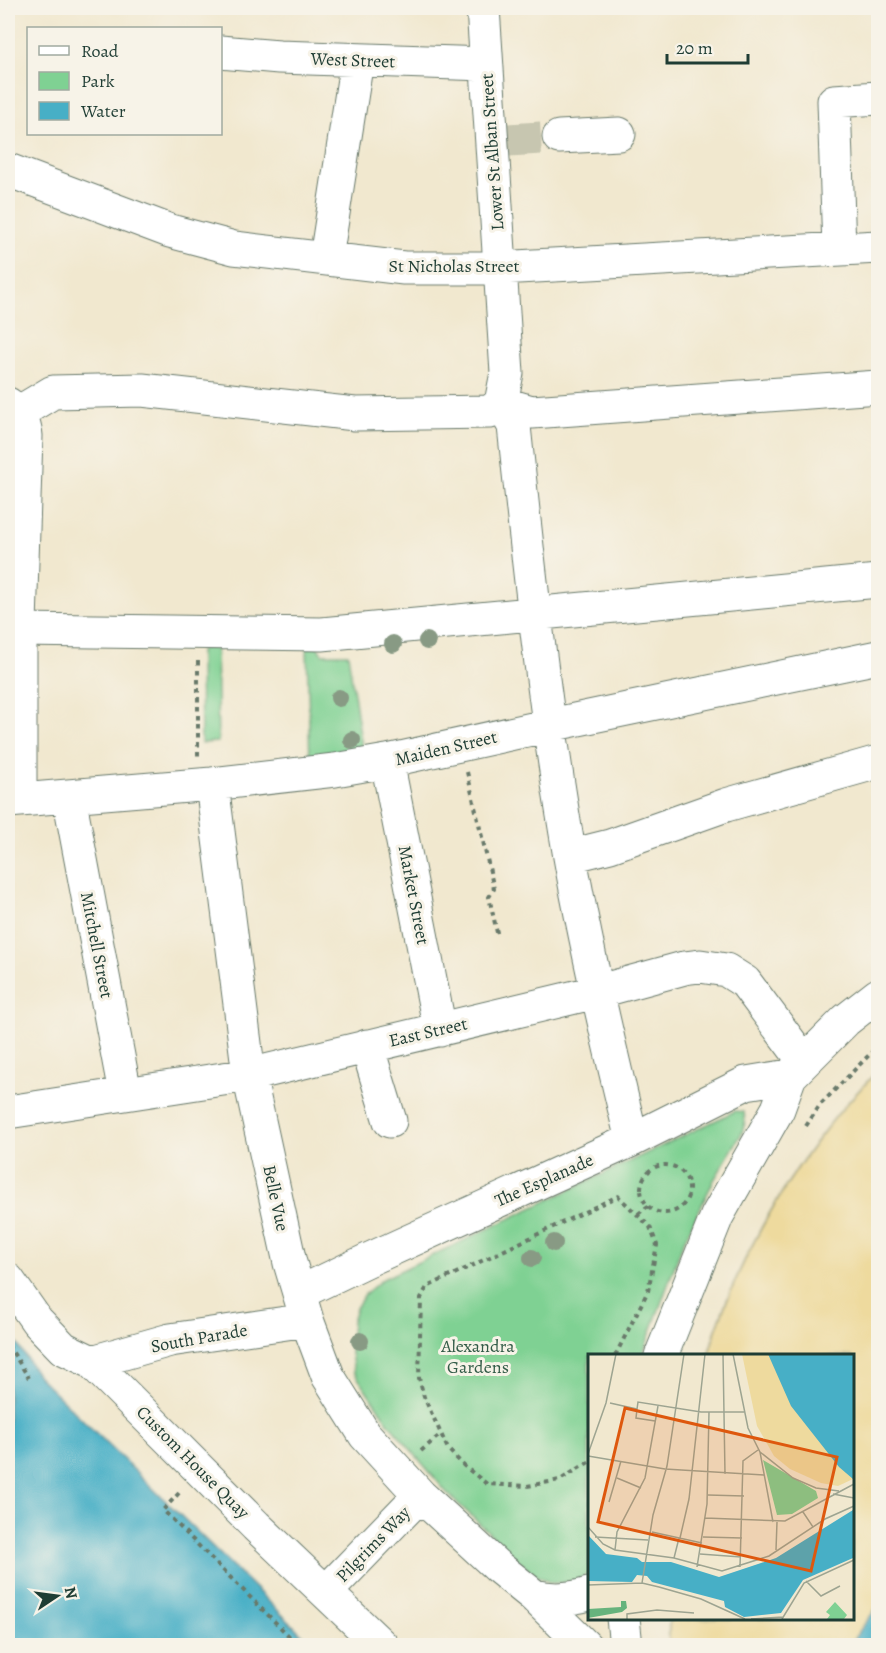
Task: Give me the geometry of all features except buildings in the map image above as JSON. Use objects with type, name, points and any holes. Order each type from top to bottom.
[{"type":"street","name":"Lower St Alban Street","points":[[483,8],[486,64],[500,140],[499,268],[507,373],[501,403]]},
{"type":"street","name":"West Street","points":[[222,52],[279,57],[486,64]]},
{"type":"street","points":[[326,258],[357,60]]},
{"type":"street","points":[[839,249],[834,100],[879,98]]},
{"type":"street","points":[[559,136],[619,134]]},
{"type":"street","name":"St Nicholas Street","points":[[8,170],[170,231],[234,248],[404,268],[499,268],[879,248]]},
{"type":"street","points":[[501,403],[532,412],[879,387]]},
{"type":"street","points":[[14,801],[16,626],[26,436],[25,424],[13,408],[52,392],[120,390],[142,390],[355,414],[490,412],[501,403]]},
{"type":"street","points":[[501,403],[514,426],[534,615],[570,856],[596,992],[632,1140]]},
{"type":"street","points":[[16,626],[198,633],[322,634],[879,581]]},
{"type":"street","name":"Maiden Street","points":[[14,801],[314,774],[387,761],[879,657]]},
{"type":"street","name":"Market Street","points":[[387,761],[440,1029]]},
{"type":"street","points":[[570,856],[610,846],[726,805],[879,762]]},
{"type":"street","name":"Belle Vue","points":[[205,784],[249,1075],[290,1263],[303,1306]]},
{"type":"street","name":"Mitchell Street","points":[[69,796],[125,1093]]},
{"type":"street","name":"East Street","points":[[8,1112],[249,1075],[596,992],[684,968],[700,966],[726,970],[745,982],[797,1069]]},
{"type":"street","points":[[662,1354],[717,1216],[778,1109],[797,1069],[846,1020],[879,995]]},
{"type":"street","points":[[367,1046],[390,1121]]},
{"type":"street","name":"The Esplanade","points":[[303,1306],[381,1254],[632,1140],[746,1083],[797,1069]]},
{"type":"street","name":"Custom House Quay","points":[[8,1280],[37,1321],[63,1348],[92,1362],[382,1646]]},
{"type":"street","points":[[303,1306],[328,1376],[365,1435],[420,1495],[498,1567],[534,1596],[585,1646]]},
{"type":"street","name":"South Parade","points":[[92,1362],[303,1306]]},
{"type":"street","name":"Pilgrims Way","points":[[326,1592],[420,1495]]},
{"type":"street","points":[[534,1596],[549,1600],[571,1599],[588,1594]]},
{"type":"street","points":[[623,1620],[626,1646]]},
{"type":"path","points":[[198,633],[205,784]]},
{"type":"path","points":[[461,745],[494,889],[489,897],[498,937]]},
{"type":"path","points":[[801,1132],[820,1105],[872,1052],[879,1048]]},
{"type":"path","points":[[661,1165],[677,1168],[687,1180],[687,1196],[683,1203],[670,1212],[662,1212],[648,1206],[644,1200],[641,1185],[648,1172],[661,1165]]},
{"type":"path","points":[[588,1463],[560,1480],[527,1486],[487,1484],[464,1466],[448,1449],[424,1397],[419,1378],[421,1298],[427,1287],[618,1196],[650,1227],[657,1245],[648,1291],[616,1354]]},
{"type":"path","points":[[638,1214],[648,1206]]},
{"type":"path","points":[[8,1345],[29,1378]]},
{"type":"path","points":[[179,1493],[163,1510],[299,1646]]},
{"type":"green space","points":[[317,646],[322,654],[348,654],[362,747],[310,766],[307,647]]},
{"type":"green space","points":[[203,648],[216,648],[218,742],[201,743],[200,651]]},
{"type":"green space","name":"Alexandra Gardens","points":[[735,1111],[744,1112],[745,1122],[742,1133],[714,1180],[683,1243],[643,1354],[588,1354],[588,1574],[575,1582],[551,1583],[533,1574],[447,1493],[387,1421],[354,1372],[350,1347],[352,1321],[356,1308],[365,1294],[383,1279]]},
{"type":"sand","points":[[878,1070],[878,1645],[669,1645],[669,1620],[853,1620],[853,1354],[709,1354],[730,1292],[761,1229],[798,1168],[843,1108]]},
{"type":"water","points":[[8,1330],[38,1376],[313,1645],[8,1645]]},
{"type":"water","points":[[878,1606],[878,1645],[849,1645]]},
{"type":"tunnel","points":[[508,140],[559,137]]}]
